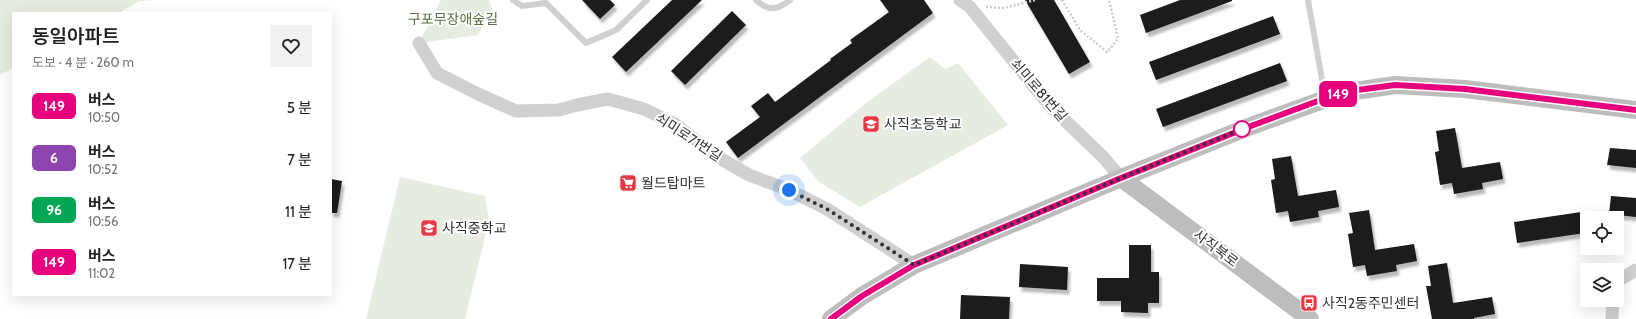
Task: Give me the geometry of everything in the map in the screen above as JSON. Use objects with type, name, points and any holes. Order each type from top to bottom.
[{"type":"main road","points":[[831,319],[862,296],[914,265],[1121,178],[1251,126],[1342,92],[1395,85],[1465,89],[1636,110]]},
{"type":"main road","name":"사직북로","points":[[1121,178],[1310,319]]},
{"type":"street","name":"쇠미로81번길","points":[[968,2],[1049,105],[1103,157],[1121,178]]},
{"type":"street","name":"쇠미로71번길","points":[[419,43],[437,73],[476,93],[516,110],[559,110],[608,99],[644,109],[675,124],[716,156],[750,174],[789,190],[827,209],[914,265]]},
{"type":"street","points":[[1624,277],[1636,270]]},
{"type":"street","points":[[1612,319],[1613,307]]},
{"type":"lane","points":[[513,0],[522,6],[546,3],[586,43],[616,30],[647,0]]},
{"type":"lane","points":[[756,0],[770,9],[779,8],[790,0]]},
{"type":"lane","points":[[1308,0],[1325,99]]},
{"type":"path","points":[[968,2],[1004,8],[1035,0]]},
{"type":"path","points":[[1062,0],[1080,30],[1107,52],[1118,39],[1109,0]]},
{"type":"green space","points":[[0,0],[156,0],[140,1],[120,12],[12,12],[12,69],[0,75]]},
{"type":"green space","name":"구포무장애숲길","points":[[441,0],[489,0],[492,9],[478,35],[419,43]]},
{"type":"green space","points":[[930,57],[945,69],[958,63],[1008,125],[860,207],[819,182],[800,158],[866,103]]},
{"type":"green space","points":[[400,177],[485,196],[489,221],[465,319],[366,319]]},
{"type":"building","points":[[582,0],[610,0],[615,5],[600,19]]},
{"type":"building","points":[[672,0],[702,0],[626,72],[612,57]]},
{"type":"building","points":[[880,0],[924,0],[933,13],[738,158],[726,142],[760,117],[751,106],[768,93],[775,102],[852,43],[850,40],[889,12]]},
{"type":"building","points":[[1025,0],[1054,0],[1090,62],[1069,74]]},
{"type":"building","points":[[1180,0],[1232,1],[1146,33],[1140,15]]},
{"type":"building","points":[[732,11],[746,25],[685,85],[671,71]]},
{"type":"building","points":[[1273,16],[1280,34],[1156,80],[1149,62]]},
{"type":"building","points":[[1280,63],[1287,81],[1163,127],[1156,109]]},
{"type":"building","points":[[1455,128],[1462,168],[1500,162],[1503,179],[1482,183],[1483,189],[1454,194],[1452,183],[1440,185],[1435,152],[1439,151],[1436,131]]},
{"type":"building","points":[[1610,148],[1636,150],[1636,168],[1607,165]]},
{"type":"building","points":[[1291,156],[1298,196],[1336,190],[1339,207],[1318,211],[1319,217],[1290,222],[1288,211],[1276,213],[1271,180],[1275,179],[1272,159]]},
{"type":"building","points":[[332,179],[342,181],[337,213],[332,213]]},
{"type":"building","points":[[1611,196],[1636,198],[1636,217],[1624,216],[1624,211],[1609,211]]},
{"type":"building","points":[[1369,210],[1375,250],[1414,244],[1417,261],[1396,265],[1397,271],[1367,276],[1365,265],[1353,267],[1348,234],[1353,233],[1349,213]]},
{"type":"building","points":[[1580,212],[1580,234],[1517,243],[1514,222]]},
{"type":"building","points":[[1129,245],[1151,245],[1151,272],[1159,272],[1159,303],[1148,303],[1148,313],[1121,312],[1121,301],[1097,301],[1097,278],[1129,278]]},
{"type":"building","points":[[1447,263],[1453,303],[1492,297],[1495,314],[1474,319],[1432,319],[1426,286],[1431,286],[1428,266]]},
{"type":"building","points":[[1020,264],[1068,267],[1067,290],[1019,287]]},
{"type":"building","points":[[961,295],[1010,297],[1009,319],[960,319]]},
{"type":"bus line","name":"149","points":[[831,319],[862,296],[914,265],[1121,178],[1251,126],[1342,92],[1395,85],[1465,89],[1636,110]]},
{"type":"place","name":"사직초등학교","points":[[871,124]]},
{"type":"place","name":"월드탑마트","points":[[628,183]]},
{"type":"place","name":"사직중학교","points":[[429,228]]},
{"type":"place","name":"사직2동주민센터","points":[[1309,303]]},
{"type":"route","points":[[789,190],[827,209],[858,231],[914,265],[1242,129]]}]
